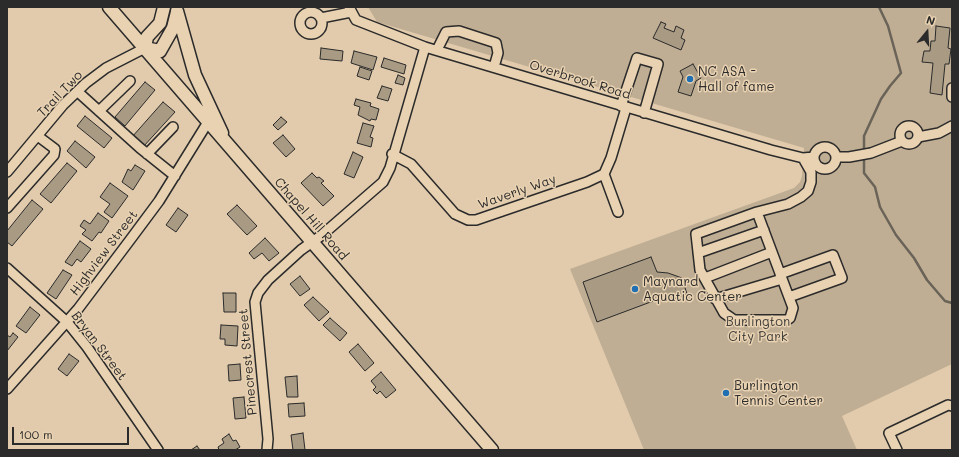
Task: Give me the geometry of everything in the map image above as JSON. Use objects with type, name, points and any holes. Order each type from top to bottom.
[{"type":"main road","name":"Chapel Hill Road","points":[[109,7],[492,450]]},
{"type":"main road","points":[[164,7],[160,23],[147,37],[145,48],[160,51],[173,28],[177,9]]},
{"type":"main road","points":[[177,9],[195,75],[228,145]]},
{"type":"street","points":[[321,18],[350,10]]},
{"type":"street","name":"Overbrook Road","points":[[350,10],[356,20],[425,47],[644,113],[803,158],[814,157],[817,151],[824,147],[834,150],[836,157]]},
{"type":"street","points":[[437,50],[446,32],[459,31],[496,43],[498,53],[494,67]]},
{"type":"street","name":"Pinecrest Street","points":[[267,450],[268,439],[256,302],[261,287],[300,250],[312,242],[383,182],[390,168],[392,154],[425,47]]},
{"type":"street","name":"Trail Two","points":[[7,172],[78,92],[106,68],[145,48]]},
{"type":"street","points":[[618,212],[604,174],[611,158],[637,58],[658,64],[644,113]]},
{"type":"street","points":[[99,111],[130,81]]},
{"type":"street","points":[[952,88],[952,97]]},
{"type":"street","points":[[78,92],[147,154],[175,176]]},
{"type":"street","name":"Highview Street","points":[[7,389],[67,322],[130,240],[175,176],[208,122]]},
{"type":"street","points":[[918,137],[916,128],[907,126],[900,132],[902,141],[907,144],[913,144],[918,137],[939,133],[952,126]]},
{"type":"street","points":[[147,154],[173,127]]},
{"type":"street","points":[[7,208],[54,155],[55,149],[39,137]]},
{"type":"street","points":[[814,157],[819,167],[826,169],[832,167],[836,157],[849,157],[871,153],[902,141]]},
{"type":"street","name":"Waverly Way","points":[[392,154],[411,164],[455,214],[468,220],[476,220],[494,215],[587,182],[604,174]]},
{"type":"street","points":[[757,212],[793,308],[790,318],[747,321],[734,320],[724,313],[700,270],[696,234],[757,212],[788,204],[808,191],[811,182],[811,172],[803,158]]},
{"type":"street","points":[[698,253],[764,230]]},
{"type":"street","points":[[705,278],[772,252]]},
{"type":"street","points":[[715,299],[781,277],[833,255],[842,278],[789,297]]},
{"type":"street","name":"Bryan Street","points":[[7,268],[67,322],[87,347],[158,450]]},
{"type":"street","points":[[897,450],[889,433],[948,405],[952,406]]},
{"type":"green space","name":"Burlington City Park","points":[[368,7],[952,7],[952,364],[842,416],[857,450],[644,450],[570,269],[794,188],[800,182],[802,176],[804,148],[377,22]]},
{"type":"building","points":[[661,22],[666,24],[664,28],[674,32],[676,26],[684,30],[681,38],[685,40],[681,50],[653,38]]},
{"type":"building","points":[[936,26],[950,28],[948,48],[951,49],[949,64],[945,64],[942,95],[930,93],[933,63],[922,62],[924,51],[930,51],[931,41],[935,41]]},
{"type":"building","points":[[321,48],[343,51],[342,61],[320,59]]},
{"type":"building","points":[[354,51],[377,57],[373,70],[351,63]]},
{"type":"building","points":[[384,58],[406,65],[404,74],[381,67]]},
{"type":"building","name":"NC ASA - Hall of fame","points":[[693,64],[701,78],[696,81],[691,96],[678,92],[683,77],[680,71]]},
{"type":"building","points":[[360,67],[372,71],[369,80],[357,76]]},
{"type":"building","points":[[398,75],[405,78],[403,85],[395,83]]},
{"type":"building","points":[[145,82],[155,90],[125,126],[115,117]]},
{"type":"building","points":[[382,86],[392,89],[388,101],[377,98]]},
{"type":"building","points":[[356,99],[371,103],[370,106],[379,109],[376,120],[371,119],[370,121],[358,115],[360,107],[354,105]]},
{"type":"building","points":[[163,102],[175,112],[143,147],[132,137]]},
{"type":"building","points":[[85,116],[112,138],[104,148],[77,126]]},
{"type":"building","points":[[281,117],[287,122],[278,130],[273,125]]},
{"type":"building","points":[[363,123],[374,126],[370,137],[373,138],[371,147],[357,143]]},
{"type":"building","points":[[283,135],[295,149],[286,157],[273,143]]},
{"type":"building","points":[[75,141],[95,157],[86,168],[67,151]]},
{"type":"building","points":[[353,152],[363,157],[354,178],[344,174]]},
{"type":"building","points":[[67,163],[77,171],[51,203],[40,194]]},
{"type":"building","points":[[135,165],[145,171],[133,190],[122,182],[128,169],[131,171]]},
{"type":"building","points":[[312,173],[317,178],[319,177],[324,181],[321,183],[334,196],[323,206],[301,183]]},
{"type":"building","points":[[110,183],[128,196],[112,218],[104,212],[110,204],[100,197]]},
{"type":"building","points":[[32,200],[43,209],[12,246],[7,242],[7,231]]},
{"type":"building","points":[[237,205],[257,226],[247,235],[227,214]]},
{"type":"building","points":[[178,208],[188,215],[176,232],[166,225]]},
{"type":"building","points":[[98,213],[109,221],[101,233],[99,232],[92,241],[82,234],[86,230],[80,226],[84,220],[90,224]]},
{"type":"building","points":[[265,238],[279,253],[269,261],[262,253],[254,259],[249,253]]},
{"type":"building","points":[[80,241],[91,249],[81,262],[77,259],[72,266],[65,262]]},
{"type":"building","name":"Maynard Aquatic Center","points":[[651,257],[657,272],[668,273],[682,278],[687,294],[671,300],[664,297],[597,322],[583,282]]},
{"type":"building","points":[[63,270],[72,275],[56,299],[47,293]]},
{"type":"building","points":[[300,276],[310,289],[300,296],[290,284]]},
{"type":"building","points":[[223,293],[236,293],[236,312],[224,312]]},
{"type":"building","points":[[313,297],[329,312],[319,321],[304,305]]},
{"type":"building","points":[[30,307],[40,315],[26,333],[16,326]]},
{"type":"building","points":[[330,318],[347,333],[340,341],[323,325]]},
{"type":"building","points":[[221,325],[238,326],[237,346],[225,345],[225,339],[220,339]]},
{"type":"building","points":[[13,333],[18,337],[7,351],[7,335],[10,337]]},
{"type":"building","points":[[358,344],[374,363],[365,371],[349,352]]},
{"type":"building","points":[[69,354],[79,361],[67,376],[58,369]]},
{"type":"building","points":[[240,364],[241,380],[229,381],[228,365]]},
{"type":"building","points":[[381,372],[396,390],[386,398],[380,391],[377,394],[373,390],[376,387],[371,381]]},
{"type":"building","points":[[297,376],[298,397],[287,397],[285,377]]},
{"type":"building","points":[[244,397],[246,418],[235,419],[233,398]]},
{"type":"building","points":[[304,403],[305,416],[289,417],[288,404]]},
{"type":"building","points":[[303,433],[305,450],[293,450],[291,435]]},
{"type":"building","points":[[229,434],[233,441],[236,440],[240,447],[235,450],[219,450],[218,447],[224,443],[222,439]]},
{"type":"building","points":[[197,446],[200,450],[191,450]]},
{"type":"waterway","points":[[879,7],[888,26],[901,73],[881,99],[864,136],[864,173],[875,187],[880,207],[896,235],[914,258],[927,280],[945,301],[952,303]]},
{"type":"place","name":"NC ASA - Hall of fame","points":[[690,79]]},
{"type":"place","name":"Maynard Aquatic Center","points":[[635,289]]},
{"type":"place","name":"Burlington Tennis Center","points":[[726,393]]}]
